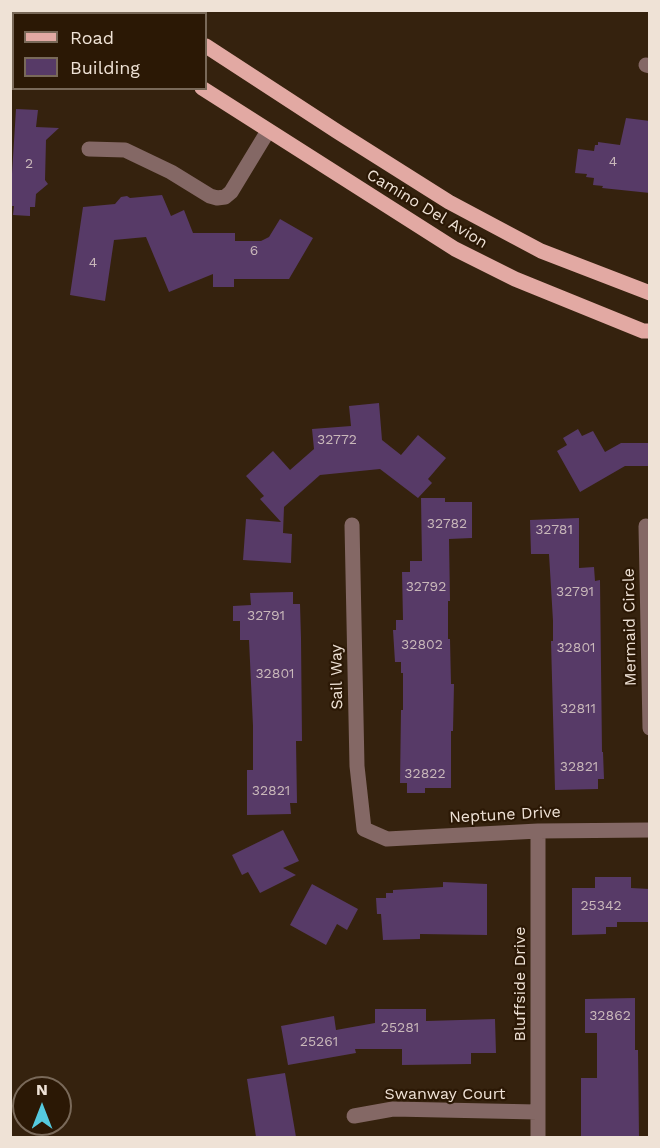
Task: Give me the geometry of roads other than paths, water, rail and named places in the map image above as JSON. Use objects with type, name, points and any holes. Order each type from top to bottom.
[{"type":"main road","name":"Camino Del Avion","points":[[207,47],[449,201],[541,251],[650,293]]},
{"type":"main road","name":"Camino Del Avion","points":[[205,90],[455,249],[515,279],[650,331]]},
{"type":"street","points":[[89,149],[125,150],[217,198],[225,197],[231,192],[268,131]]},
{"type":"street","name":"Sail Way","points":[[352,525],[357,766],[364,829]]},
{"type":"street","name":"Mermaid Circle","points":[[646,526],[650,728]]},
{"type":"street","name":"Neptune Drive","points":[[364,829],[387,839],[538,831],[650,830]]},
{"type":"street","name":"Bluffside Drive","points":[[538,831],[538,1137]]},
{"type":"street","name":"Swanway Court","points":[[354,1116],[393,1109],[537,1112]]}]
